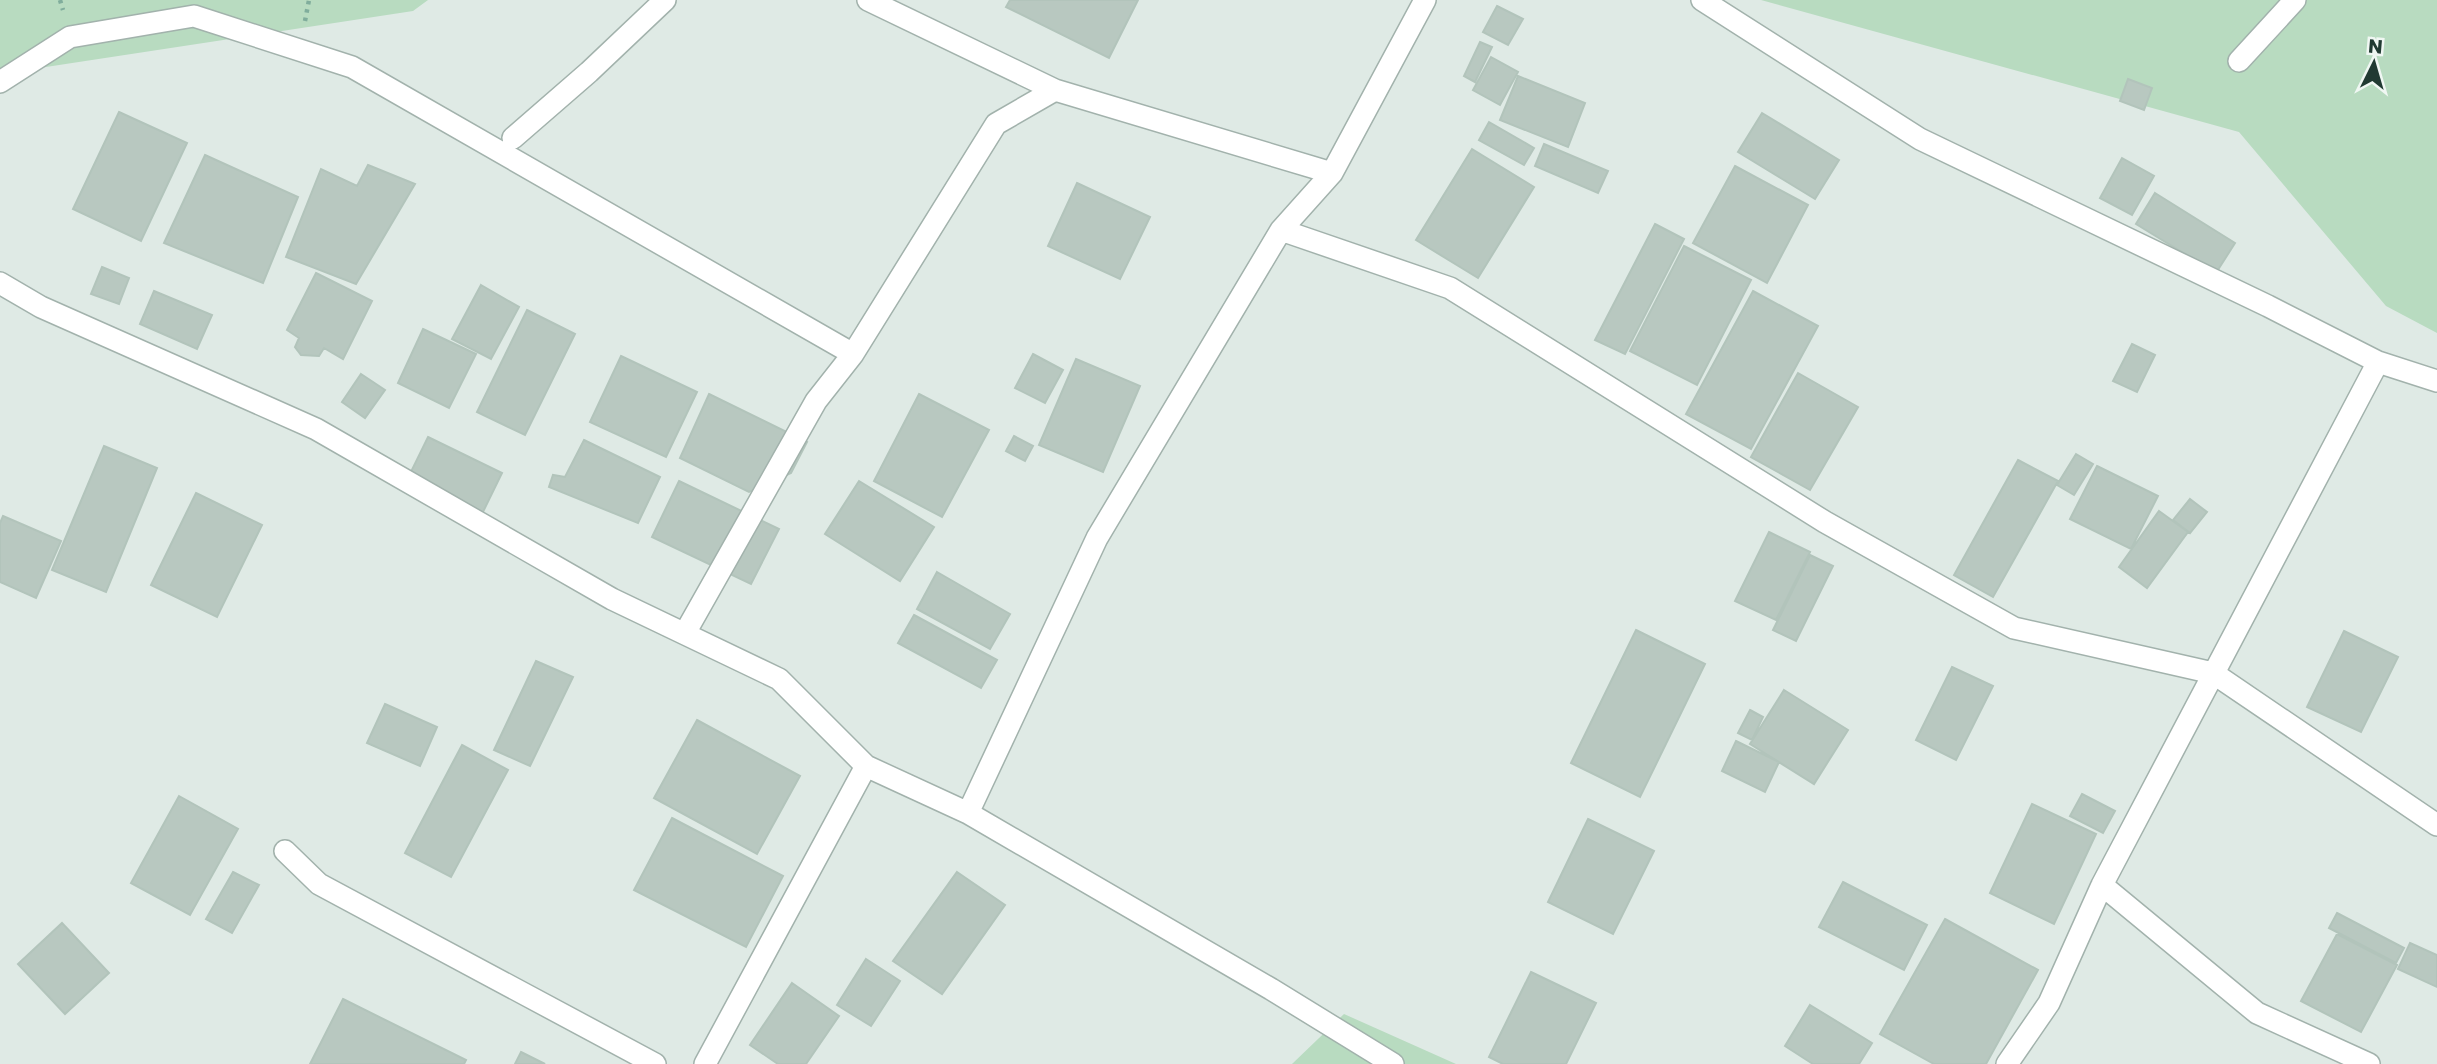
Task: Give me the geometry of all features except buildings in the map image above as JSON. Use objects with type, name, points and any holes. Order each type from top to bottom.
[{"type":"street","points":[[513,138],[666,0]]},
{"type":"street","points":[[868,0],[1055,90],[1332,173]]},
{"type":"street","points":[[968,813],[1097,538],[1281,230],[1332,173],[1425,0]]},
{"type":"street","points":[[1702,0],[1920,139],[2268,306],[2378,362],[2437,381]]},
{"type":"street","points":[[2239,61],[2295,0]]},
{"type":"street","points":[[0,82],[70,37],[194,16],[220,24],[352,67],[853,354]]},
{"type":"street","points":[[685,633],[816,401],[853,354],[996,124],[1055,90]]},
{"type":"street","points":[[1281,230],[1450,288],[1825,522],[2014,628],[2213,673],[2437,825]]},
{"type":"street","points":[[0,283],[41,307],[316,429],[612,599],[779,679],[866,766],[968,813],[1259,982],[1393,1064]]},
{"type":"street","points":[[2007,1064],[2049,1003],[2102,885],[2378,362]]},
{"type":"street","points":[[705,1064],[866,766]]},
{"type":"street","points":[[285,851],[319,884],[655,1064]]},
{"type":"street","points":[[2102,885],[2257,1013],[2368,1064]]},
{"type":"green space","points":[[0,0],[428,0],[413,11],[0,74]]},
{"type":"green space","points":[[1761,0],[2437,0],[2437,333],[2386,306],[2239,132]]},
{"type":"green space","points":[[1344,1014],[1456,1064],[1292,1064]]}]
